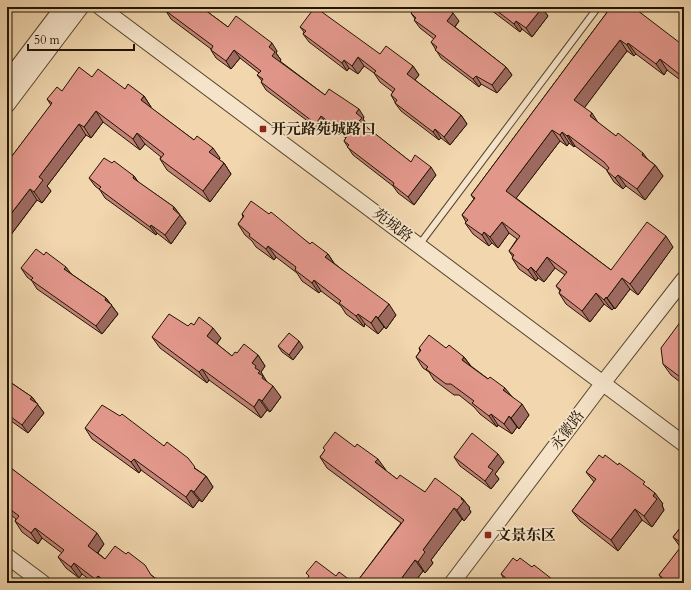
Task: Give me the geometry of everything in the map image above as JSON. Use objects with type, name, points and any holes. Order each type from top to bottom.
[{"type":"street","points":[[7,81],[63,7]]},
{"type":"street","points":[[7,105],[81,7]]},
{"type":"street","name":"苑城路","points":[[100,7],[684,444]]},
{"type":"street","name":"永徽路","points":[[452,583],[603,383],[684,279]]},
{"type":"street","points":[[7,556],[43,583]]},
{"type":"lane","points":[[419,245],[598,7]]},
{"type":"building","points":[[166,7],[201,7],[228,27],[236,16],[272,43],[269,47],[275,52],[272,56],[325,95],[329,89],[359,109],[356,113],[362,118],[359,121],[411,162],[415,155],[431,167],[408,197],[393,185],[394,183],[347,147],[349,145],[344,141],[347,136],[321,116],[316,124],[261,82],[263,79],[257,75],[261,71],[234,50],[226,61],[211,50],[213,46],[166,11],[168,8]]},
{"type":"building","points":[[315,7],[380,54],[386,46],[413,66],[407,74],[461,115],[444,137],[435,129],[433,132],[395,103],[397,100],[391,95],[395,89],[374,73],[376,71],[358,57],[352,66],[344,60],[342,63],[303,34],[306,31],[300,27]]},
{"type":"building","points":[[416,7],[445,7],[453,13],[447,21],[506,67],[492,85],[476,76],[473,79],[435,50],[437,47],[431,42],[436,36],[414,20],[416,18],[411,13]]},
{"type":"building","points":[[492,7],[542,8],[526,28],[516,21],[514,24]]},
{"type":"building","points":[[611,7],[633,7],[684,46],[684,78],[660,59],[656,64],[628,43],[627,45],[620,40],[574,100],[592,113],[590,116],[616,136],[618,133],[643,153],[642,155],[655,165],[637,189],[618,175],[615,178],[607,171],[609,168],[604,162],[568,135],[567,136],[562,132],[560,135],[552,130],[506,191],[611,270],[647,222],[666,236],[630,284],[622,278],[607,298],[606,297],[604,300],[596,293],[582,311],[559,293],[561,290],[556,286],[567,272],[547,257],[536,272],[531,267],[528,270],[512,258],[514,255],[509,251],[520,236],[502,222],[490,237],[484,232],[482,235],[465,223],[468,220],[462,215],[475,198],[471,195]]},
{"type":"building","points":[[79,67],[92,77],[98,69],[125,89],[128,84],[144,96],[141,100],[194,140],[197,136],[213,148],[209,152],[224,163],[203,191],[160,159],[164,154],[137,133],[133,139],[96,111],[84,127],[79,124],[39,177],[43,180],[34,192],[30,189],[7,219],[7,154],[8,153],[12,156],[52,103],[47,99],[57,87],[62,91]]},
{"type":"building","points":[[104,158],[112,163],[114,161],[134,176],[133,178],[174,207],[173,209],[180,215],[165,235],[151,225],[150,227],[99,189],[101,187],[89,178]]},
{"type":"building","points":[[251,201],[269,214],[271,212],[310,244],[312,242],[328,254],[325,257],[389,304],[378,318],[376,316],[371,323],[358,314],[356,316],[339,303],[341,301],[314,280],[312,283],[295,270],[296,267],[268,246],[266,249],[249,236],[250,234],[238,224],[244,216],[242,214]]},
{"type":"building","points":[[36,249],[44,255],[46,252],[66,267],[64,269],[106,298],[105,300],[112,305],[96,326],[31,280],[33,278],[21,268]]},
{"type":"building","points":[[169,314],[188,326],[191,323],[194,325],[199,317],[213,328],[207,336],[232,356],[235,352],[237,353],[244,344],[258,355],[252,363],[256,366],[255,368],[260,371],[258,373],[263,376],[262,378],[273,386],[262,401],[259,399],[254,407],[202,369],[199,372],[152,337]]},
{"type":"building","points":[[684,317],[684,380],[663,364],[661,348]]},
{"type":"building","points":[[289,333],[299,341],[289,355],[278,346]]},
{"type":"building","points":[[429,335],[446,348],[449,345],[464,357],[462,360],[488,379],[490,377],[505,388],[503,390],[522,404],[511,418],[509,416],[504,424],[491,414],[489,416],[472,403],[474,401],[451,384],[446,384],[426,369],[428,367],[416,357],[421,350],[419,348]]},
{"type":"building","points":[[7,380],[32,397],[30,399],[38,404],[22,425],[7,414]]},
{"type":"building","points":[[102,405],[120,416],[122,414],[164,446],[167,442],[188,458],[195,467],[194,468],[206,476],[194,492],[191,490],[186,497],[134,459],[131,462],[85,428]]},
{"type":"building","points":[[335,432],[355,447],[357,444],[378,459],[375,462],[397,479],[400,475],[425,492],[435,478],[464,501],[457,510],[454,508],[423,550],[425,552],[418,562],[415,560],[398,583],[356,583],[404,520],[320,457],[325,450],[323,448]]},
{"type":"building","points":[[472,433],[498,454],[488,467],[493,470],[485,481],[454,457]]},
{"type":"building","points":[[599,455],[603,458],[605,455],[618,465],[619,463],[645,482],[643,484],[655,493],[653,496],[657,499],[644,516],[635,509],[611,540],[572,511],[596,479],[586,472]]},
{"type":"building","points":[[7,465],[97,533],[88,546],[105,559],[115,546],[126,554],[128,552],[145,565],[151,575],[162,583],[108,583],[98,576],[95,579],[74,563],[71,567],[58,557],[64,550],[35,528],[31,533],[15,521],[19,516],[7,507]]},
{"type":"building","points":[[684,523],[684,583],[669,583],[659,575],[683,544],[673,537]]},
{"type":"building","points":[[513,558],[517,561],[520,558],[532,567],[534,565],[557,583],[510,583],[511,582],[501,574]]},
{"type":"building","points":[[316,561],[336,576],[339,572],[354,583],[304,583],[309,576],[306,573]]},
{"type":"place","name":"开元路苑城路口","points":[[263,129]]},
{"type":"place","name":"文景东区","points":[[488,535]]}]
